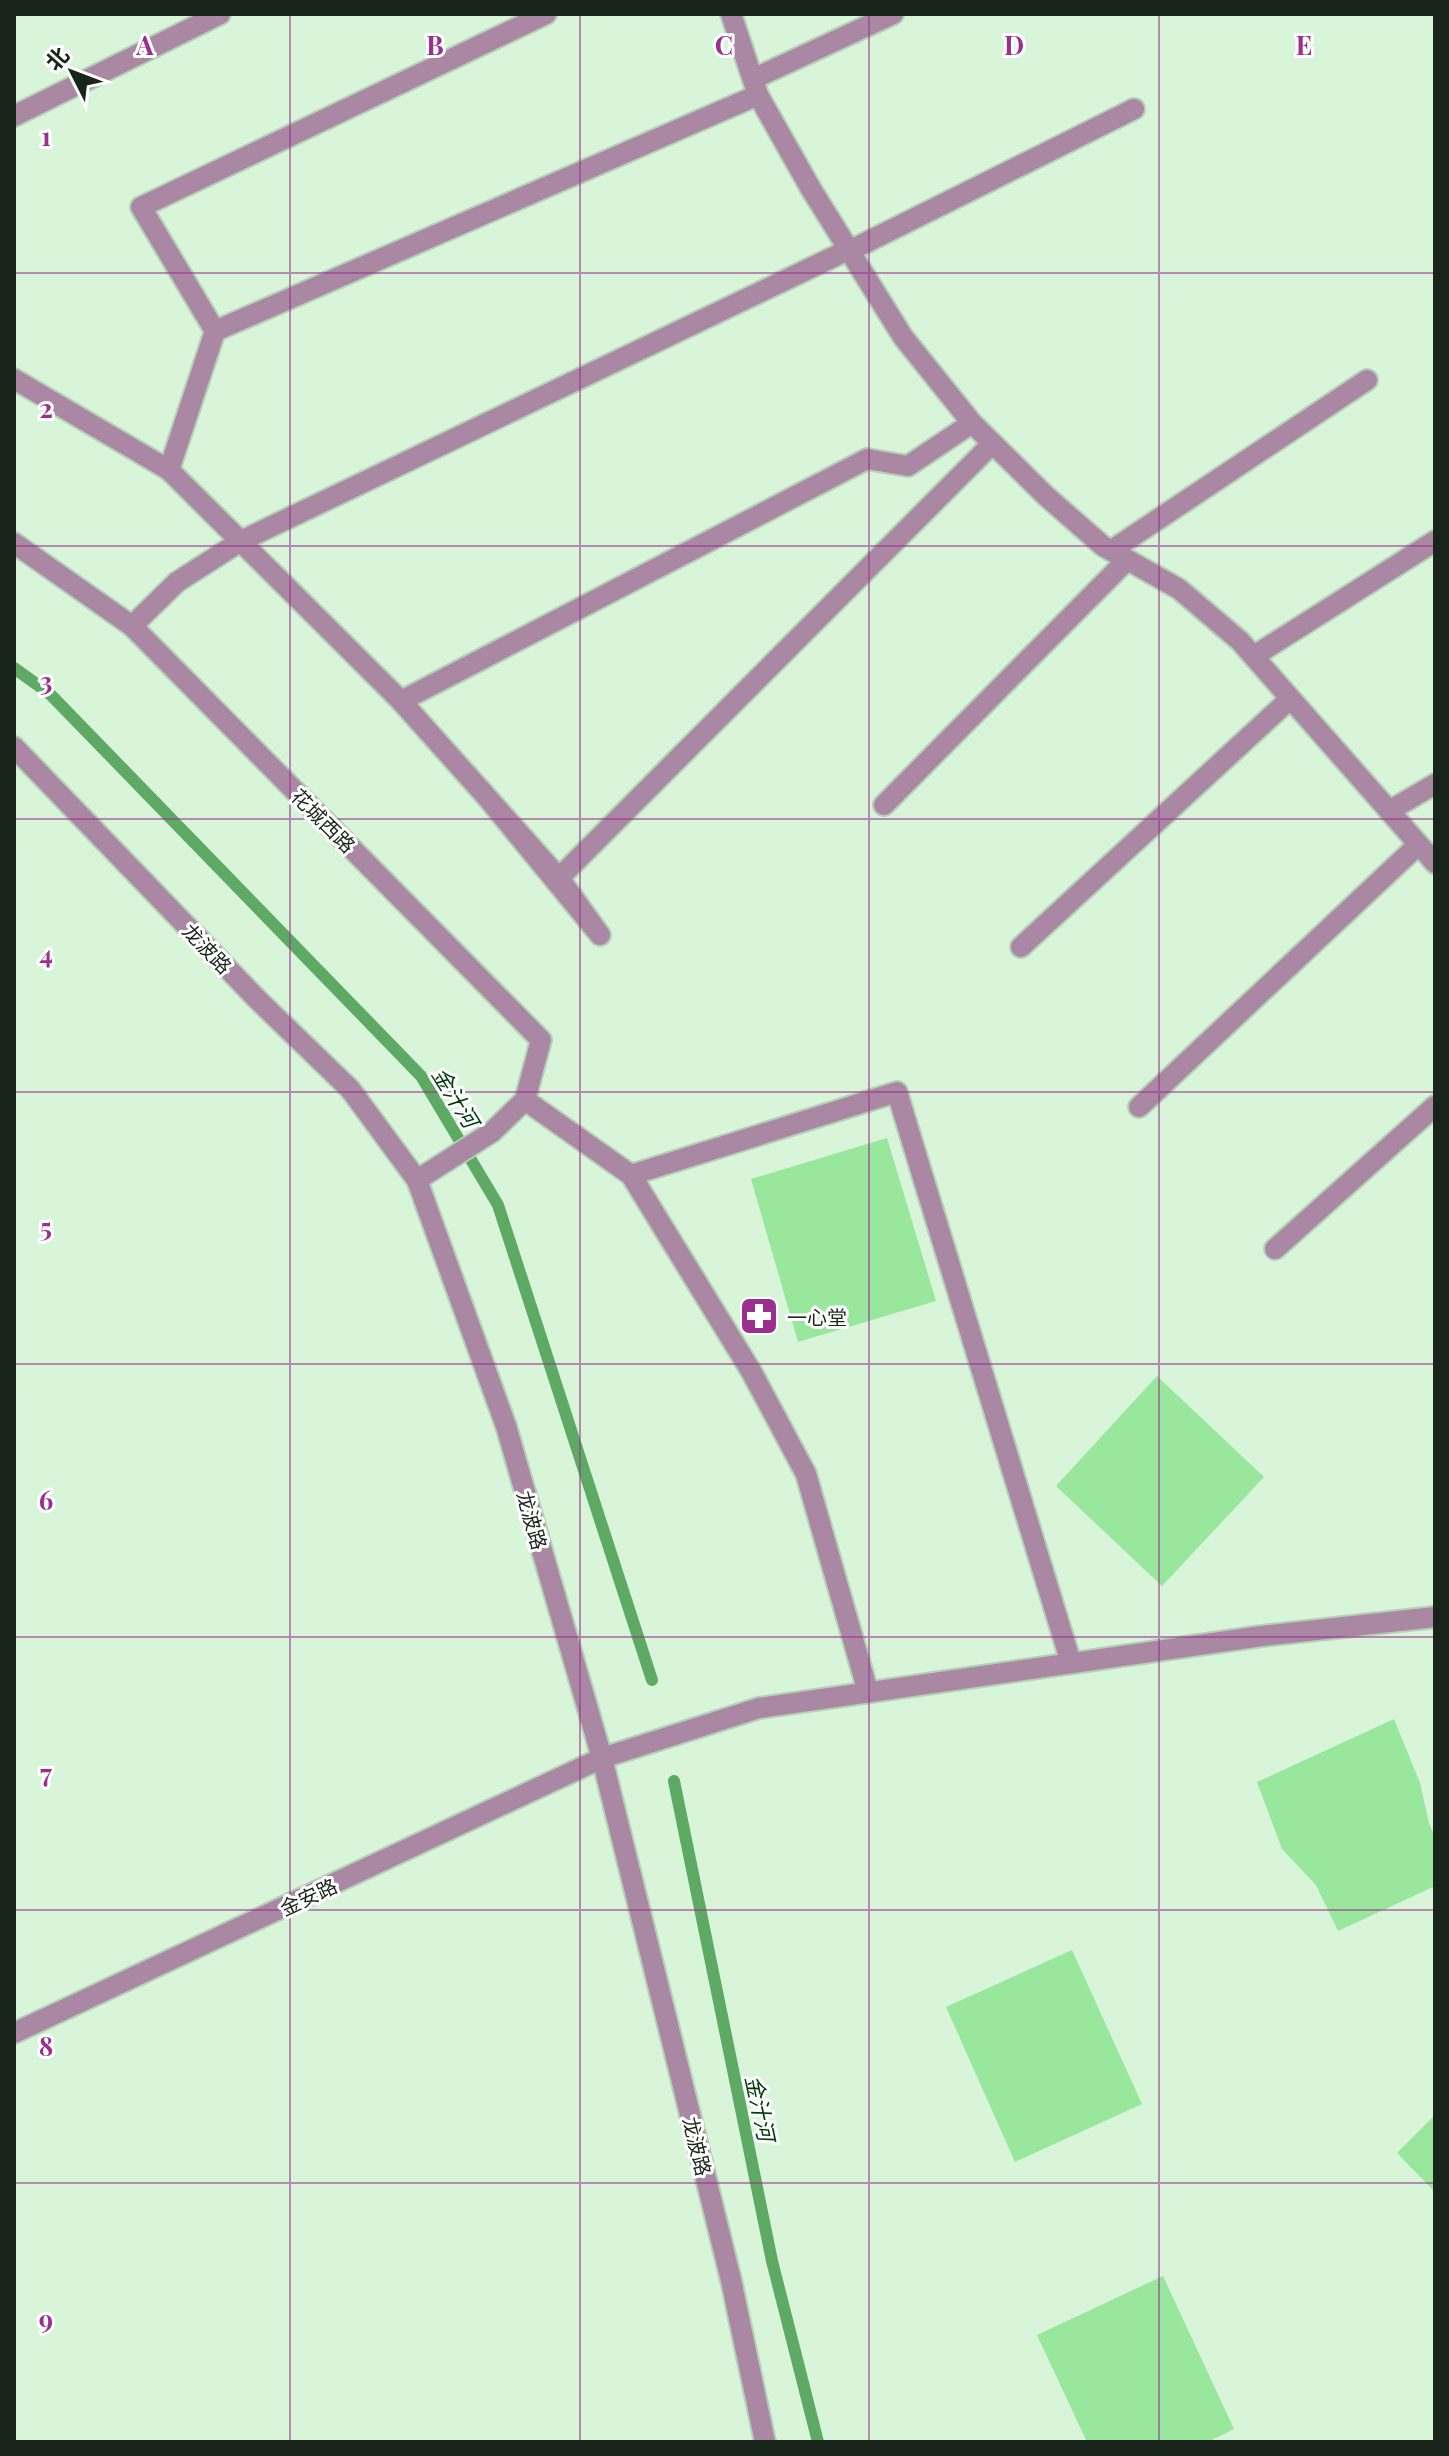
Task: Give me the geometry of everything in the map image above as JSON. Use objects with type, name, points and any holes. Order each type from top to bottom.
[{"type":"street","points":[[14,116],[220,14]]},
{"type":"street","points":[[215,331],[141,207],[546,14]]},
{"type":"street","points":[[731,14],[756,87],[811,189],[903,337],[972,423],[1046,496],[1103,546],[1179,589],[1240,641],[1435,863]]},
{"type":"street","points":[[169,470],[215,331],[756,87],[893,14]]},
{"type":"street","points":[[132,626],[177,582],[241,541],[1134,109]]},
{"type":"street","points":[[14,379],[169,470],[401,701],[481,790],[559,878],[600,935],[481,790]]},
{"type":"street","points":[[884,805],[1120,555],[1367,380]]},
{"type":"street","points":[[401,701],[867,459],[908,466],[972,423]]},
{"type":"street","points":[[559,878],[992,444]]},
{"type":"street","points":[[1254,656],[1435,541]]},
{"type":"street","name":"花城西路","points":[[14,543],[132,626],[541,1040],[525,1100]]},
{"type":"street","points":[[1021,947],[1290,699]]},
{"type":"street","name":"龙波路","points":[[14,747],[258,1000],[350,1089],[417,1180],[506,1426],[602,1758],[731,2280],[765,2442]]},
{"type":"street","points":[[1389,811],[1435,784]]},
{"type":"street","points":[[1139,1107],[1418,845]]},
{"type":"street","points":[[631,1175],[897,1092],[1071,1663]]},
{"type":"street","points":[[417,1180],[492,1132],[525,1100],[631,1175],[751,1371],[806,1474],[868,1692]]},
{"type":"street","points":[[1275,1249],[1435,1106]]},
{"type":"street","name":"金安路","points":[[14,2033],[602,1758],[759,1708],[1262,1636],[1435,1617]]},
{"type":"building","points":[[887,1138],[936,1301],[798,1342],[751,1179]]},
{"type":"building","points":[[1157,1376],[1264,1477],[1162,1586],[1056,1486]]},
{"type":"building","points":[[1394,1719],[1420,1783],[1435,1837],[1435,1886],[1338,1931],[1316,1885],[1282,1849],[1257,1782]]},
{"type":"building","points":[[1072,1950],[1142,2104],[1015,2162],[946,2007]]},
{"type":"building","points":[[1435,2115],[1435,2192],[1397,2153]]},
{"type":"building","points":[[1163,2276],[1234,2429],[1208,2442],[1087,2442],[1037,2335]]},
{"type":"waterway","name":"金汁河","points":[[14,668],[49,693],[421,1076],[498,1205],[652,1680]]},
{"type":"waterway","name":"金汁河","points":[[674,1781],[772,2261],[818,2442]]},
{"type":"place","name":"一心堂","points":[[759,1316]]}]
